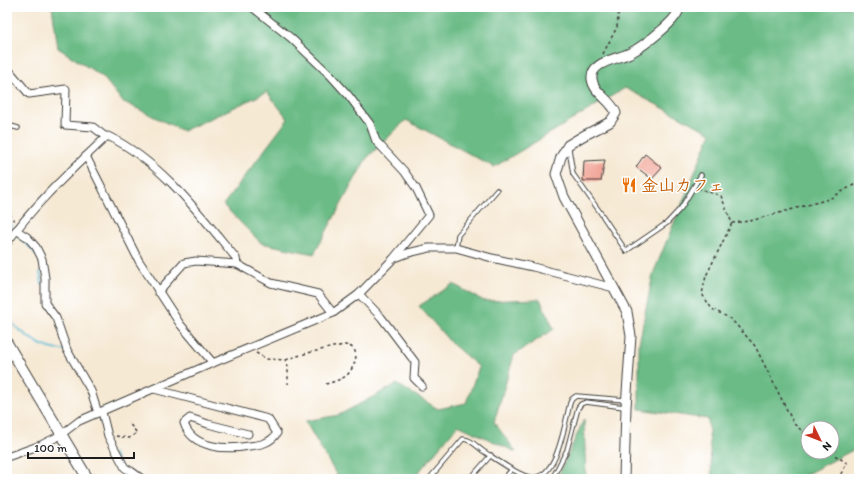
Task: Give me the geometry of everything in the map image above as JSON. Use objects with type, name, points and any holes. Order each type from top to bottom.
[{"type":"main road","points":[[7,343],[88,479]]},
{"type":"street","points":[[7,457],[41,445],[62,434],[79,422],[213,363],[333,314],[359,294],[393,259],[429,215],[416,188],[404,171],[376,141],[370,124],[349,96],[330,75],[291,38],[252,7]]},
{"type":"street","points":[[624,479],[626,403],[631,336],[627,312],[564,197],[556,174],[560,157],[568,145],[610,122],[616,113],[613,106],[594,87],[592,77],[594,69],[604,62],[631,53],[649,41],[673,20],[680,11],[679,7]]},
{"type":"street","points":[[7,68],[29,94],[66,89],[65,125],[93,128],[106,137],[108,136],[134,151],[165,177],[206,221],[236,258],[237,264]]},
{"type":"street","points":[[7,243],[28,215],[58,182],[106,137]]},
{"type":"street","points":[[86,156],[139,261],[158,292],[180,324],[213,363]]},
{"type":"street","points":[[17,229],[36,247],[42,260],[45,278],[45,303],[56,318],[68,350],[91,391],[108,436],[125,468],[142,479]]},
{"type":"street","points":[[393,259],[408,253],[429,248],[456,248],[614,288]]},
{"type":"street","points":[[158,292],[184,263],[196,261],[237,264],[271,283],[318,294],[333,314]]},
{"type":"street","points":[[359,294],[381,317],[415,362],[414,378],[422,386]]},
{"type":"street","points":[[154,389],[268,419],[277,433],[274,438],[262,444],[236,448],[224,448],[202,443],[187,431],[184,423],[190,418],[248,434]]},
{"type":"lane","points":[[7,125],[18,128]]},
{"type":"lane","points":[[568,145],[572,174],[626,251],[667,223],[681,208],[701,175]]},
{"type":"lane","points":[[456,248],[458,234],[498,190]]},
{"type":"lane","points":[[428,479],[462,439],[467,439],[520,474],[533,478],[546,472],[551,466],[560,445],[572,399],[576,396],[626,403]]},
{"type":"lane","points":[[552,479],[567,450],[578,408],[581,404],[586,402],[626,403]]},
{"type":"lane","points":[[470,479],[491,455]]},
{"type":"lane","points":[[504,479],[512,469]]},
{"type":"path","points":[[602,55],[617,27],[619,7]]},
{"type":"path","points":[[732,223],[750,220],[829,199],[859,182]]},
{"type":"path","points":[[694,187],[721,196],[732,223],[706,276],[702,294],[712,309],[731,319],[755,346],[794,424],[800,429]]},
{"type":"path","points":[[7,208],[17,229]]},
{"type":"path","points":[[248,349],[267,359],[286,360],[299,354],[345,345],[353,348],[356,352],[353,368],[346,376],[335,382],[326,384]]},
{"type":"path","points":[[286,360],[288,367],[288,384]]},
{"type":"path","points":[[108,436],[129,438],[137,433],[128,422]]},
{"type":"path","points":[[838,479],[847,463],[840,458]]},
{"type":"green space","points":[[52,7],[859,7],[859,455],[853,450],[840,457],[840,420],[800,420],[800,460],[834,460],[797,479],[712,479],[708,419],[639,409],[639,343],[653,274],[711,133],[625,88],[494,167],[406,120],[366,159],[314,254],[261,243],[223,205],[288,119],[267,92],[183,131],[122,101],[103,77],[58,48]]},
{"type":"green space","points":[[453,284],[484,301],[540,299],[554,329],[514,355],[494,422],[516,452],[458,425],[413,479],[339,479],[305,421],[339,415],[397,384],[438,409],[466,403],[479,367],[451,343],[419,306]]},
{"type":"green space","points":[[584,419],[586,479],[557,479]]},
{"type":"building","points":[[645,154],[662,168],[652,179],[636,167]]},
{"type":"building","points":[[605,160],[601,181],[583,181],[584,161]]},
{"type":"waterway","points":[[7,220],[14,230]]},
{"type":"waterway","points":[[16,234],[33,250],[36,255]]},
{"type":"waterway","points":[[40,271],[42,284]]},
{"type":"waterway","points":[[7,319],[27,336],[41,345],[57,350],[65,350]]},
{"type":"waterway","points":[[100,418],[101,423]]},
{"type":"waterway","points":[[113,453],[126,479]]},
{"type":"place","name":"金山カフェ","points":[[629,185]]}]
